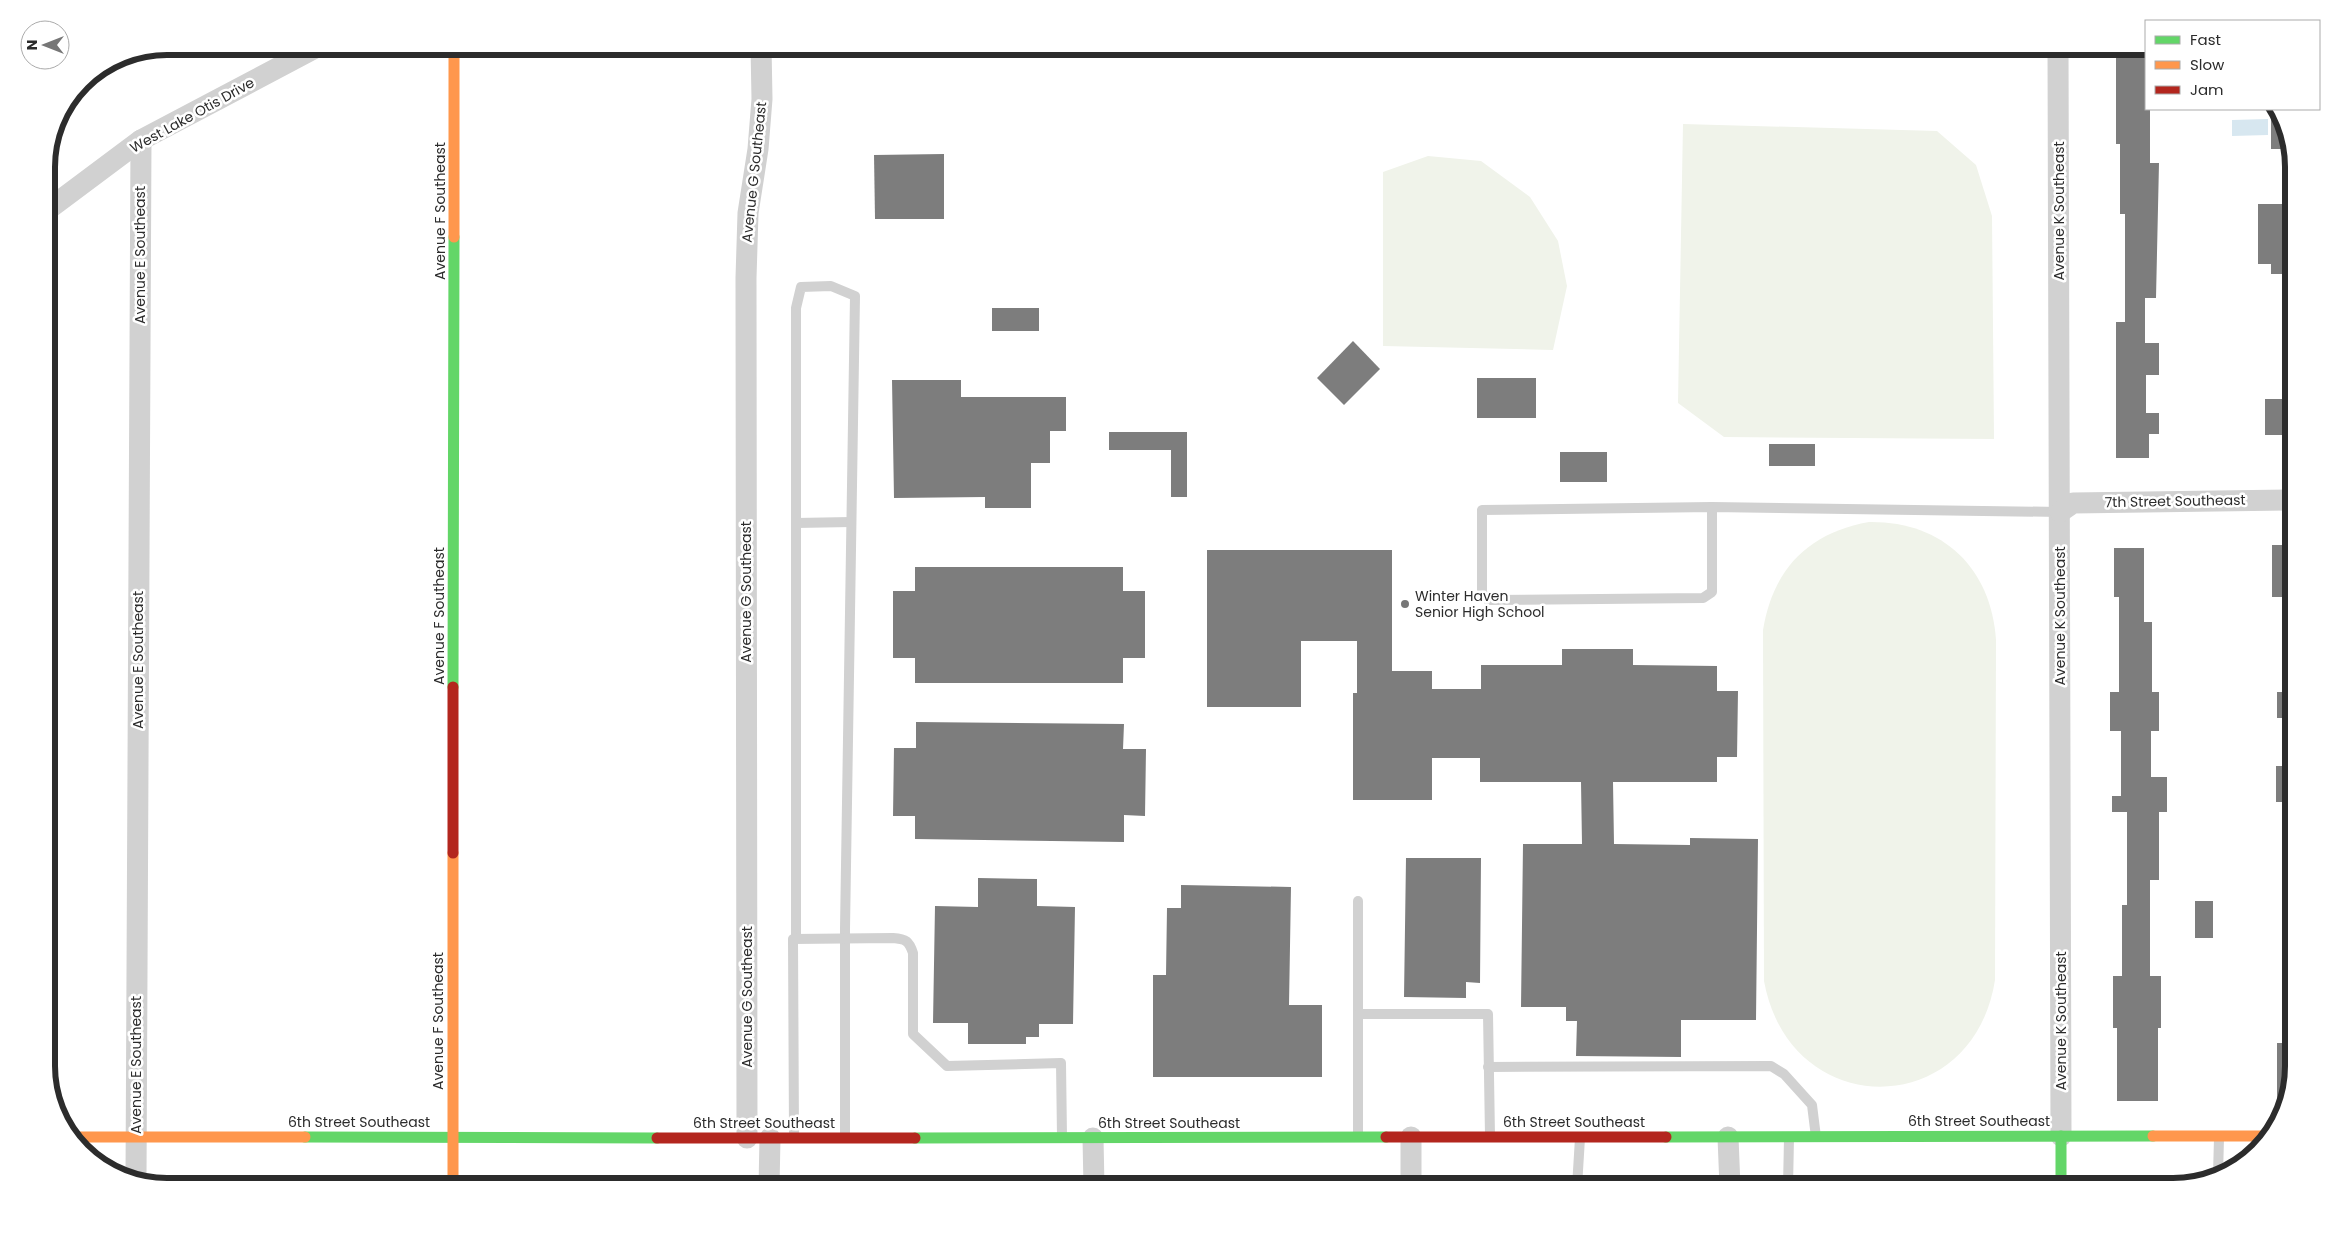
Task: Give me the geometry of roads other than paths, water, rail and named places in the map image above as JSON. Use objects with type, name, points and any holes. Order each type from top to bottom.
[{"type":"street","name":"West Lake Otis Drive","points":[[55,204],[141,140],[302,55]]},
{"type":"street","name":"Avenue F Southeast","points":[[453,1178],[454,55]]},
{"type":"street","name":"Avenue G Southeast","points":[[747,1138],[746,278],[748,213],[758,149],[762,99],[761,55]]},
{"type":"street","name":"Avenue K Southeast","points":[[2058,55],[2061,1178]]},
{"type":"street","name":"Avenue E Southeast","points":[[136,1173],[141,140]]},
{"type":"street","name":"7th Street Southeast","points":[[2060,512],[2073,502],[2285,500]]},
{"type":"street","name":"6th Street Southeast","points":[[81,1137],[1358,1138],[2260,1136]]},
{"type":"street","points":[[1411,1137],[1412,1178]]},
{"type":"street","points":[[1728,1137],[1730,1178]]},
{"type":"street","points":[[770,1138],[770,1178]]},
{"type":"street","points":[[1093,1138],[1094,1178]]},
{"type":"lane","points":[[796,939],[796,308],[800,287],[831,286],[855,296],[845,1138]]},
{"type":"lane","points":[[1712,507],[1712,592],[1703,598],[1488,600],[1482,593],[1482,510],[1712,507],[2060,512]]},
{"type":"lane","points":[[796,523],[851,522]]},
{"type":"lane","points":[[1358,901],[1358,1138]]},
{"type":"lane","points":[[794,1138],[793,939],[846,938],[904,939],[909,942],[913,953],[914,1034],[947,1066],[1061,1063],[1062,1138]]},
{"type":"lane","points":[[1359,1014],[1488,1014],[1490,1137]]},
{"type":"lane","points":[[1488,1067],[1771,1066],[1784,1074],[1812,1105],[1816,1137]]},
{"type":"lane","points":[[2218,1168],[2219,1136]]},
{"type":"lane","points":[[1578,1178],[1580,1137]]},
{"type":"lane","points":[[1788,1178],[1789,1137]]},
{"type":"place","name":"Winter Haven Senior High School","points":[[1405,604]]}]
